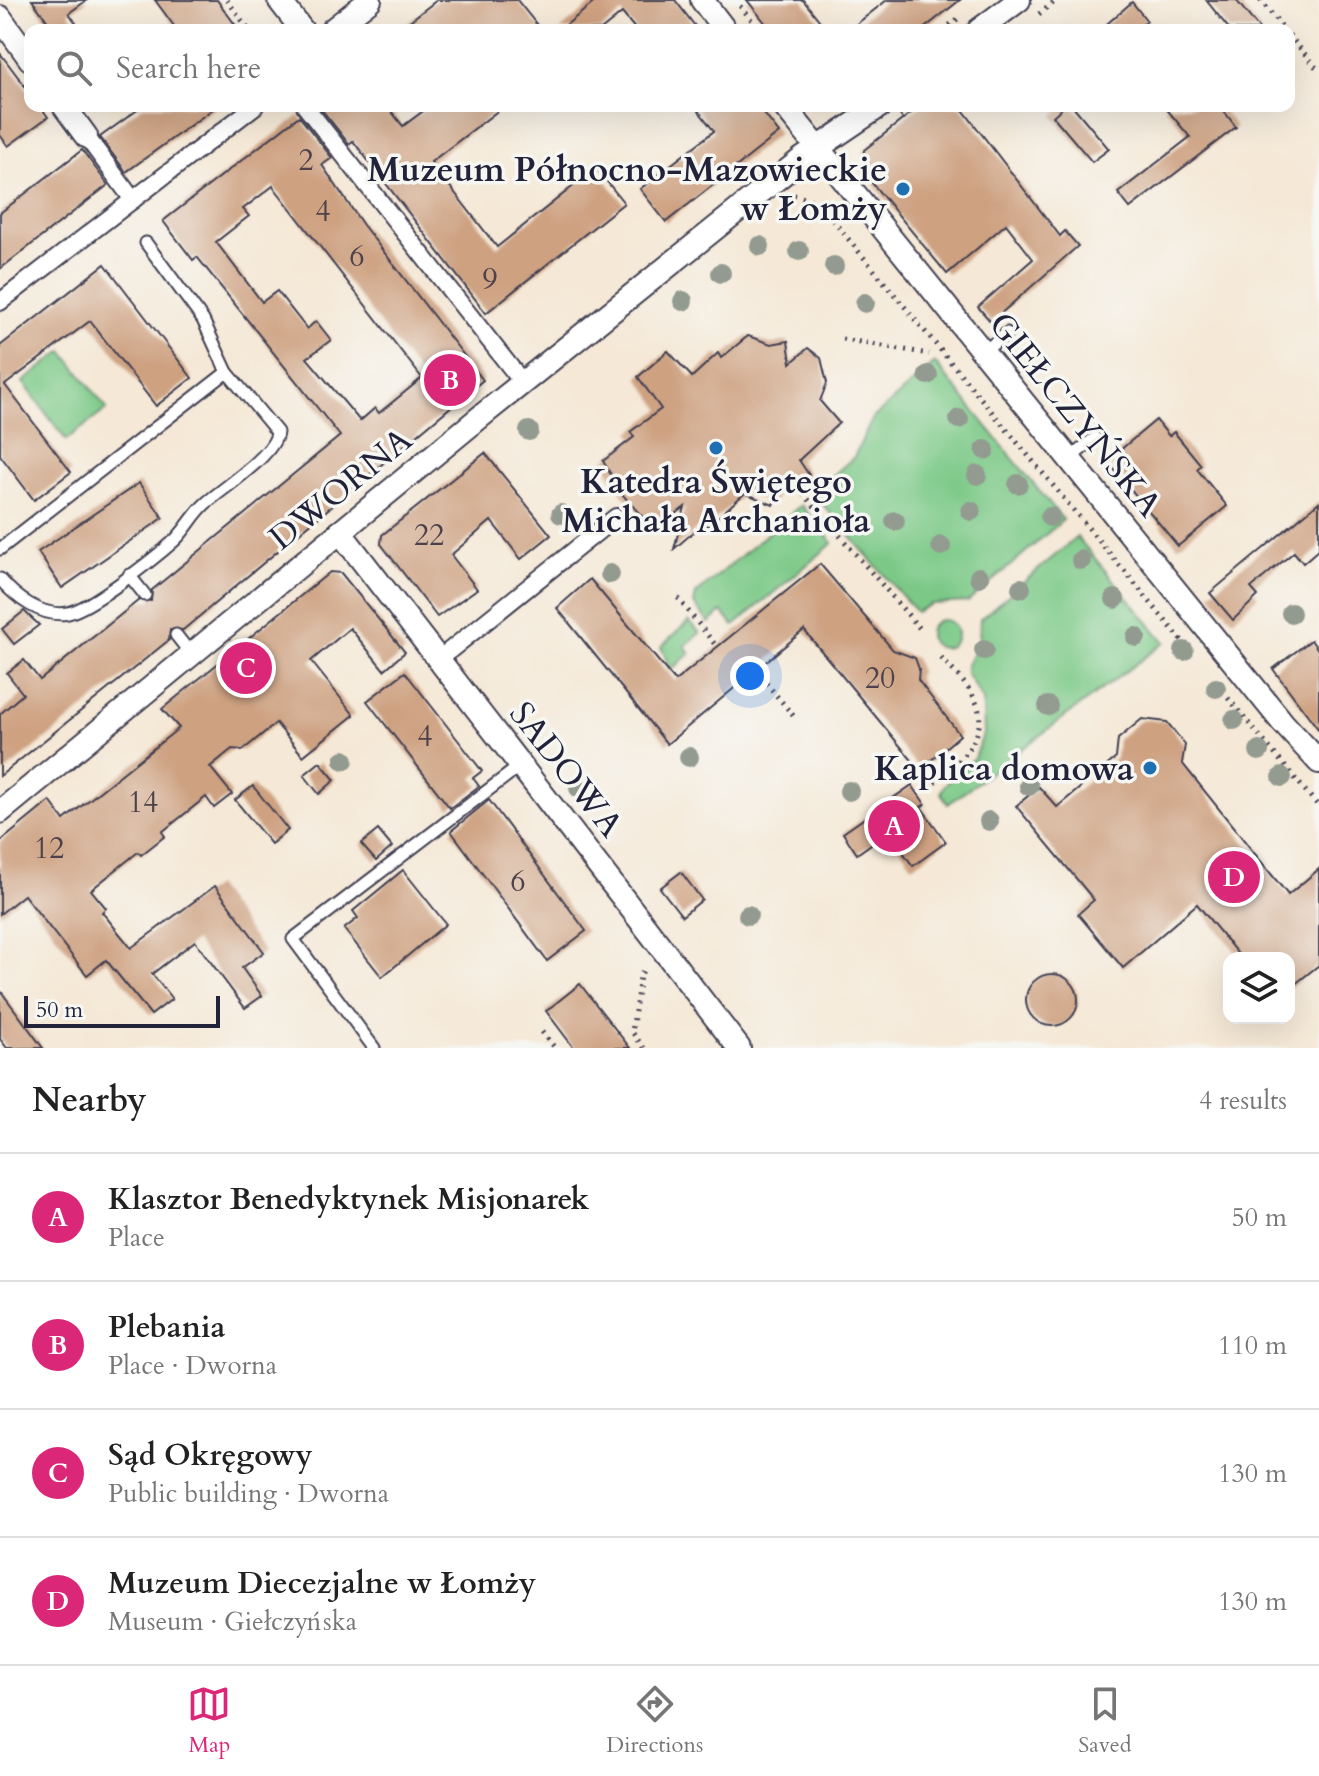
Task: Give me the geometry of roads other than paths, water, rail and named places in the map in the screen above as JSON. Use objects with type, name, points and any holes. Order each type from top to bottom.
[{"type":"street","points":[[279,0],[297,24]]},
{"type":"street","points":[[340,24],[370,0]]},
{"type":"street","points":[[702,0],[720,24]]},
{"type":"street","points":[[987,24],[1019,0]]},
{"type":"street","points":[[0,17],[24,51]]},
{"type":"street","points":[[68,112],[133,200]]},
{"type":"street","points":[[0,302],[247,112]]},
{"type":"street","points":[[310,112],[523,383]]},
{"type":"street","name":"GIEŁCZYŃSKA","points":[[789,112],[1283,723],[1319,762]]},
{"type":"street","name":"DWORNA","points":[[0,812],[523,383],[818,150],[885,115]]},
{"type":"street","points":[[439,659],[616,517]]},
{"type":"street","name":"SADOWA","points":[[340,532],[739,1048]]},
{"type":"lane","points":[[0,579],[29,604],[60,614],[85,607],[174,540],[205,504],[272,448],[276,440],[277,432],[227,372],[203,320],[146,243]]},
{"type":"lane","points":[[982,353],[1007,333]]},
{"type":"lane","points":[[0,549],[227,372]]},
{"type":"lane","points":[[1069,459],[1095,438]]},
{"type":"lane","points":[[129,575],[145,595]]},
{"type":"lane","points":[[176,635],[191,654]]},
{"type":"lane","points":[[374,1048],[293,939],[521,765]]},
{"type":"place","name":"Muzeum Północno-Mazowieckie w Łomży","points":[[903,189]]},
{"type":"place","name":"Plebania","points":[[450,380]]},
{"type":"place","name":"Katedra Świętego Michała Archanioła","points":[[716,448]]},
{"type":"place","name":"Sąd Okręgowy","points":[[246,668]]},
{"type":"place","name":"Kaplica domowa","points":[[1150,768]]},
{"type":"place","name":"Klasztor Benedyktynek Misjonarek","points":[[894,826]]},
{"type":"place","name":"Muzeum Diecezjalne w Łomży","points":[[1234,877]]}]
